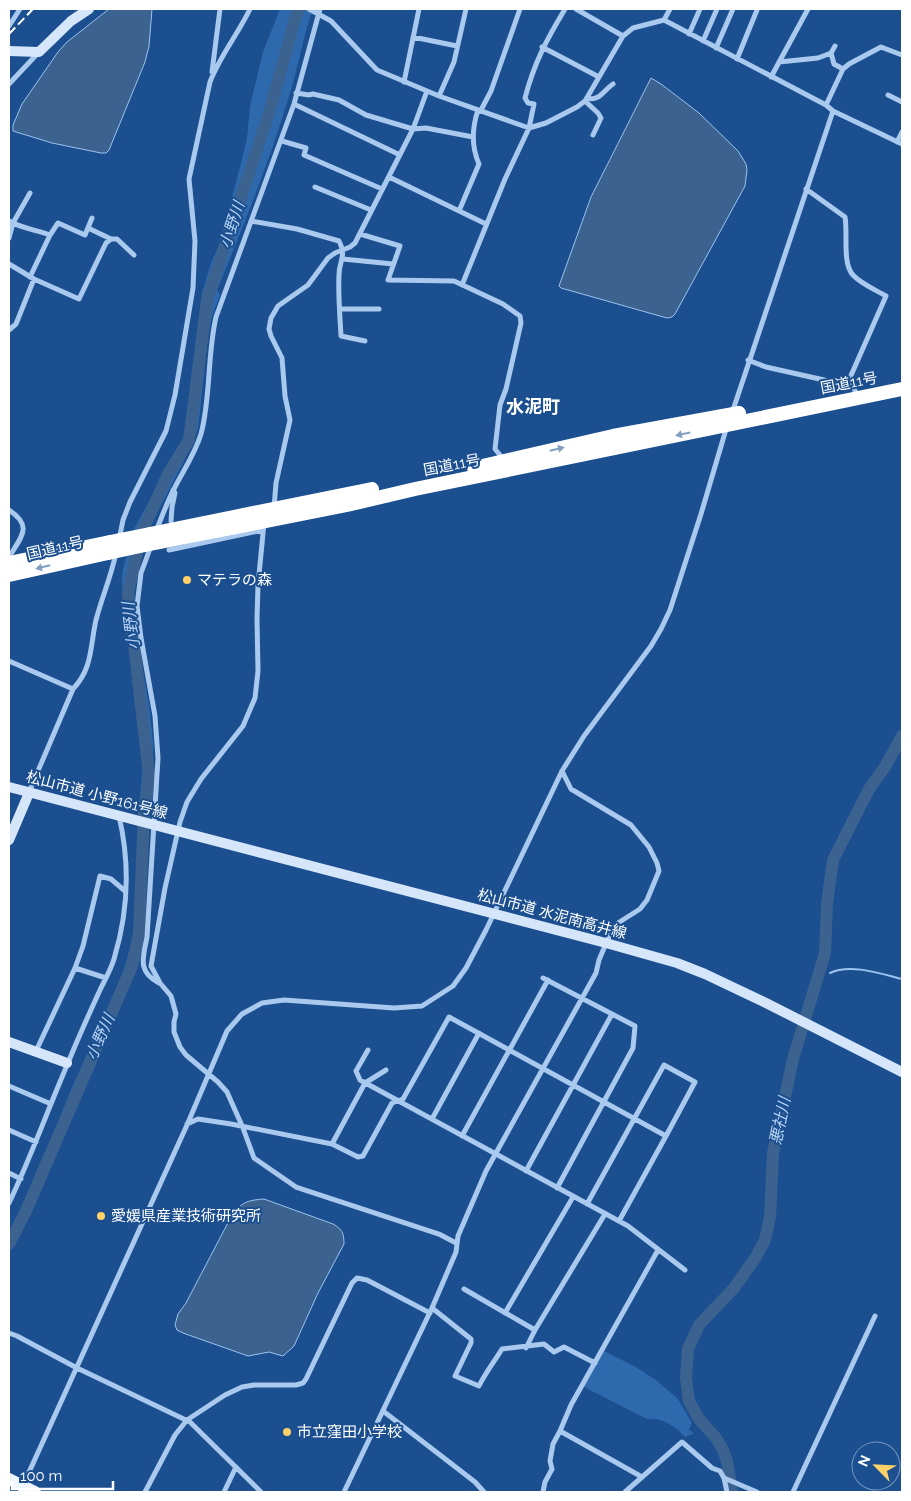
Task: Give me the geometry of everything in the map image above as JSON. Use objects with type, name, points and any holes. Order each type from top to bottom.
[{"type":"highway","name":"国道11号","points":[[150,539],[264,525],[508,465],[613,436],[730,419],[854,389],[902,380]]},
{"type":"highway","name":"国道11号","points":[[854,389],[902,389]]},
{"type":"highway","name":"国道11号","points":[[9,575],[109,548],[274,508],[508,465]]},
{"type":"highway","name":"国道11号","points":[[9,563],[109,548]]},
{"type":"main road","points":[[9,1478],[22,1489],[35,1492]]},
{"type":"street","points":[[9,26],[20,9]]},
{"type":"street","points":[[9,84],[71,21],[89,9]]},
{"type":"street","points":[[9,840],[73,689],[82,680],[90,658],[96,620],[110,579],[123,520],[138,485],[159,446],[172,413],[193,288],[195,240],[189,179],[210,82],[220,9]]},
{"type":"street","points":[[210,82],[216,67],[239,32],[250,9]]},
{"type":"street","points":[[309,9],[317,11],[335,24],[377,70],[440,96],[529,128],[546,123],[577,107],[586,100],[623,36],[633,28],[664,20],[826,105],[833,111],[900,143],[902,132]]},
{"type":"street","points":[[404,82],[420,9]]},
{"type":"street","points":[[440,96],[454,62],[466,9]]},
{"type":"street","points":[[459,211],[479,164],[474,148],[474,122],[491,90],[520,9]]},
{"type":"street","points":[[462,285],[505,179],[529,128],[534,104],[524,98],[530,78],[542,47],[565,9]]},
{"type":"street","points":[[576,9],[623,36]]},
{"type":"street","points":[[664,20],[670,9]]},
{"type":"street","points":[[689,34],[700,9]]},
{"type":"street","points":[[703,41],[717,9]]},
{"type":"street","points":[[716,48],[732,9]]},
{"type":"street","points":[[771,77],[808,9]]},
{"type":"street","points":[[737,59],[757,10]]},
{"type":"street","points":[[317,11],[294,104],[282,141],[221,302],[213,331],[204,419],[196,448],[173,489],[150,539],[141,573],[137,606],[155,716],[158,758],[152,825],[146,937],[142,966],[146,973],[160,983],[172,996],[176,1014],[174,1032],[180,1047],[186,1055],[227,1092],[254,1158],[296,1187],[439,1234],[456,1243]]},
{"type":"street","points":[[413,37],[457,46]]},
{"type":"street","points":[[779,62],[812,59],[831,53],[835,46]]},
{"type":"street","points":[[542,47],[599,77]]},
{"type":"street","points":[[826,105],[843,69],[849,64],[881,47],[902,55]]},
{"type":"street","points":[[9,51],[39,52]]},
{"type":"street","points":[[831,53],[834,64],[843,69]]},
{"type":"street","points":[[586,100],[598,98],[612,84]]},
{"type":"street","points":[[160,983],[151,966],[152,958],[178,832],[187,802],[201,779],[243,726],[255,698],[258,671],[257,619],[264,525],[274,508],[276,483],[290,420],[285,396],[282,358],[271,336],[271,318],[278,306],[308,286],[328,258],[355,243],[413,128],[427,91]]},
{"type":"street","points":[[296,93],[313,94],[340,100],[366,115],[413,128],[434,129],[474,137]]},
{"type":"street","points":[[888,95],[902,102]]},
{"type":"street","points":[[586,100],[601,118],[593,135]]},
{"type":"street","points":[[294,104],[400,155]]},
{"type":"street","points":[[22,1489],[227,1031],[242,1014],[262,1003],[284,1000],[394,1008],[422,1006],[453,986],[466,968],[562,771],[584,736],[651,646],[670,610],[748,360],[767,310],[833,111]]},
{"type":"street","points":[[282,141],[306,148],[304,155],[382,189]]},
{"type":"street","points":[[389,177],[486,224]]},
{"type":"street","points":[[315,186],[371,210]]},
{"type":"street","points":[[748,360],[766,367],[833,382],[854,389],[886,296],[856,277],[849,269],[846,254],[845,217],[806,189]]},
{"type":"street","points":[[9,238],[11,222],[30,193]]},
{"type":"street","points":[[9,330],[16,324],[32,278],[50,235],[58,223],[84,235],[92,218]]},
{"type":"street","points":[[251,221],[297,229],[339,241],[343,249],[343,259],[338,273],[341,336],[365,341]]},
{"type":"street","points":[[11,222],[50,235]]},
{"type":"street","points":[[88,228],[110,239],[117,239],[134,255]]},
{"type":"street","points":[[360,234],[400,246],[388,280],[454,281],[503,304],[522,319],[510,375],[500,405],[495,448],[508,465]]},
{"type":"street","points":[[9,264],[32,278],[79,299],[106,243],[110,239]]},
{"type":"street","points":[[343,259],[393,264]]},
{"type":"street","points":[[340,309],[380,309]]},
{"type":"street","points":[[171,521],[175,493],[173,489]]},
{"type":"street","points":[[9,510],[19,517],[23,524],[23,532],[9,557]]},
{"type":"street","points":[[169,550],[264,525]]},
{"type":"street","points":[[9,661],[73,689]]},
{"type":"street","points":[[344,1492],[431,1311],[456,1252],[456,1243],[483,1179],[581,997],[596,973],[606,943],[618,923],[640,909],[647,900],[659,871],[649,847],[630,825],[571,789],[562,771]]},
{"type":"street","name":"松山市道 小野161号線","points":[[9,787],[178,832]]},
{"type":"street","points":[[9,1203],[21,1179],[67,1064],[114,961],[124,922],[126,852],[119,816]]},
{"type":"street","name":"松山市道 水泥南高井線","points":[[178,832],[606,943],[677,964],[705,974],[902,1072]]},
{"type":"street","points":[[36,1052],[75,968],[83,946],[100,876],[111,879],[125,891]]},
{"type":"street","points":[[75,968],[106,978]]},
{"type":"street","points":[[462,1136],[510,1050],[546,979],[635,1026],[632,1048],[557,1188]]},
{"type":"street","points":[[526,1171],[612,1014]]},
{"type":"street","points":[[186,1125],[198,1119],[332,1144],[358,1157],[363,1156],[392,1104],[403,1099],[449,1017],[666,1136]]},
{"type":"street","points":[[432,1119],[479,1033]]},
{"type":"street","points":[[9,1042],[67,1064]]},
{"type":"street","points":[[368,1050],[356,1072],[360,1080],[365,1084],[619,1221],[685,1270]]},
{"type":"street","points":[[587,1204],[664,1065],[695,1082],[619,1221]]},
{"type":"street","points":[[332,1144],[365,1084],[386,1070]]},
{"type":"street","points":[[9,1086],[51,1104]]},
{"type":"street","points":[[9,1130],[36,1142]]},
{"type":"street","points":[[9,1173],[21,1179]]},
{"type":"street","points":[[505,1313],[573,1196]]},
{"type":"street","points":[[526,1348],[605,1214]]},
{"type":"street","points":[[543,1492],[545,1482],[552,1468],[550,1461],[553,1444],[560,1432],[570,1405],[658,1250]]},
{"type":"street","points":[[145,1492],[179,1428],[187,1420],[225,1395],[242,1387],[303,1383],[310,1373],[352,1283],[357,1278],[367,1280],[431,1311],[470,1339],[471,1343],[455,1376],[479,1386],[487,1370],[502,1349],[526,1348],[544,1344],[554,1352],[564,1347],[595,1363]]},
{"type":"street","points":[[464,1289],[535,1330]]},
{"type":"street","points":[[793,1492],[875,1316]]},
{"type":"street","points":[[9,1334],[17,1336],[77,1368],[187,1420],[261,1492]]},
{"type":"street","points":[[383,1411],[475,1482],[484,1492]]},
{"type":"street","points":[[560,1432],[642,1476]]},
{"type":"street","points":[[625,1492],[682,1442],[712,1468],[720,1471],[725,1478],[727,1492]]},
{"type":"street","points":[[224,1492],[236,1467]]},
{"type":"street","points":[[725,1478],[757,1492]]},
{"type":"shaded area","points":[[109,9],[152,9],[149,46],[145,62],[109,150],[106,153],[101,153],[52,143],[13,131],[13,125],[22,104],[58,52],[67,42]]},
{"type":"shaded area","points":[[280,9],[313,9],[274,143],[247,217],[217,290],[220,295],[212,316],[208,336],[198,429],[187,455],[152,523],[138,558],[133,615],[149,705],[153,741],[153,798],[150,805],[142,949],[139,962],[84,1083],[43,1183],[9,1253],[9,1233],[40,1167],[71,1090],[122,975],[133,939],[137,908],[140,796],[143,763],[139,706],[136,698],[138,697],[124,616],[123,569],[135,527],[188,431],[202,293],[211,263],[220,243],[241,163],[247,138],[250,106],[263,52]]},
{"type":"shaded area","points":[[651,78],[699,113],[738,151],[746,164],[747,170],[745,186],[675,314],[667,318],[559,286],[591,197]]},
{"type":"shaded area","points":[[264,1199],[333,1224],[339,1228],[344,1237],[344,1244],[318,1293],[294,1346],[283,1356],[269,1352],[248,1356],[183,1333],[177,1330],[175,1325],[178,1314],[186,1303],[232,1215],[246,1202]]},
{"type":"shaded area","points":[[604,1351],[634,1366],[656,1380],[678,1399],[692,1423],[689,1430],[693,1434],[685,1437],[668,1423],[658,1419],[647,1419],[584,1387]]},
{"type":"waterway","name":"小野川","points":[[9,1244],[25,1213],[132,966],[139,933],[144,813],[149,775],[128,593],[141,534],[168,474],[189,440],[207,300],[270,110],[299,9]]},
{"type":"waterway","name":"悪社川","points":[[732,1492],[727,1461],[723,1450],[716,1438],[699,1419],[689,1401],[686,1378],[688,1349],[699,1325],[734,1288],[756,1257],[765,1240],[770,1217],[773,1153],[793,1059],[825,953],[827,904],[833,860],[869,789],[885,767],[902,736]]},
{"type":"waterway","points":[[830,973],[838,970],[856,969],[902,979]]},
{"type":"railway","points":[[9,34],[33,9]]},
{"type":"place","name":"マテラの森","points":[[187,580]]},
{"type":"place","name":"愛媛県産業技術研究所","points":[[101,1216]]},
{"type":"place","name":"市立窪田小学校","points":[[287,1432]]},
{"type":"district","name":"水泥町","points":[[533,406]]}]
